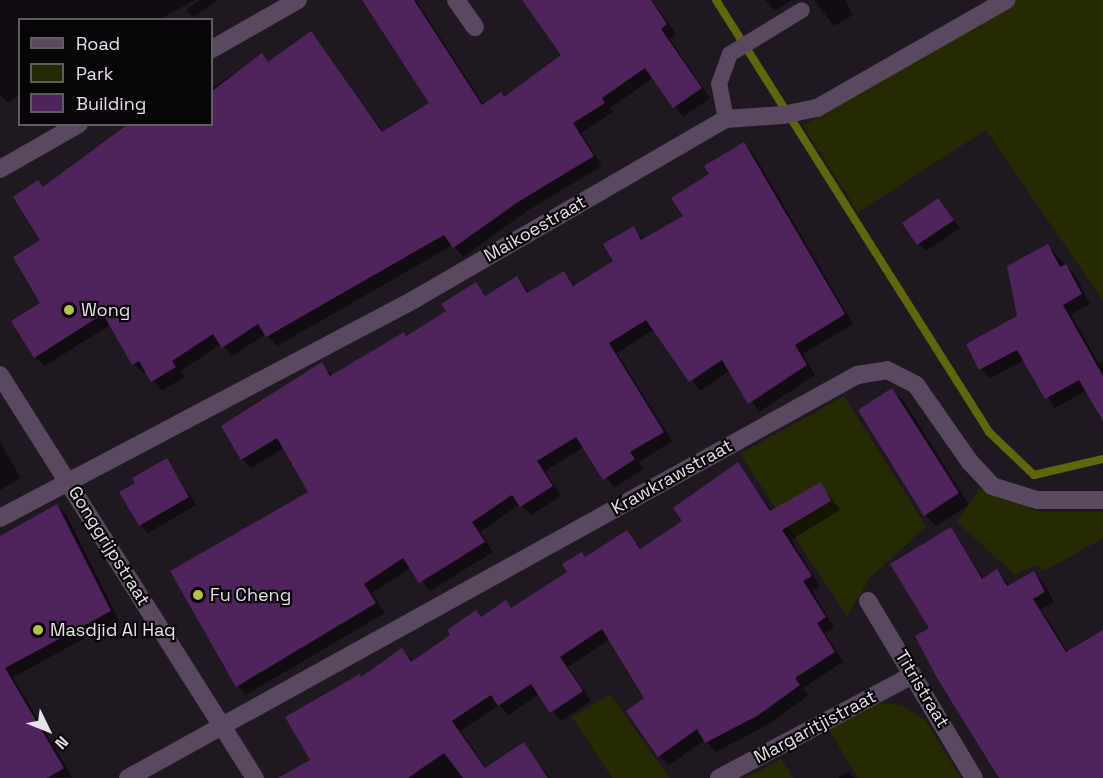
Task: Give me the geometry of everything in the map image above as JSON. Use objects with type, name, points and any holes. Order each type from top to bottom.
[{"type":"street","points":[[213,48],[298,0]]},
{"type":"street","points":[[456,0],[475,27]]},
{"type":"street","name":"Maikoestraat","points":[[0,518],[415,299],[726,118],[783,116],[817,108],[1006,0]]},
{"type":"street","points":[[0,170],[76,126]]},
{"type":"street","name":"Krawkrawstraat","points":[[128,778],[857,375],[887,370],[916,385],[970,462],[992,486],[1037,500],[1103,500]]},
{"type":"street","name":"Gonggrijpstraat","points":[[0,375],[255,778]]},
{"type":"street","name":"Titristraat","points":[[868,602],[974,778]]},
{"type":"street","name":"Margaritjistraat","points":[[719,778],[911,676]]},
{"type":"lane","points":[[726,118],[719,84],[730,54],[802,10]]},
{"type":"green space","points":[[1012,0],[1103,0],[1103,301],[986,130],[858,212],[803,126],[929,46]]},
{"type":"green space","points":[[844,396],[926,526],[870,578],[847,616],[740,454]]},
{"type":"green space","points":[[980,488],[1040,512],[1103,512],[1103,538],[1045,571],[1035,565],[1015,575],[957,522]]},
{"type":"green space","points":[[610,695],[670,778],[612,778],[572,717]]},
{"type":"green space","points":[[884,703],[901,705],[926,721],[961,778],[858,778],[829,730],[869,706]]},
{"type":"green space","points":[[781,759],[793,778],[745,778]]},
{"type":"building","points":[[362,0],[414,0],[482,105],[501,92],[504,97],[561,55],[522,0],[651,0],[667,24],[661,29],[702,88],[673,108],[645,68],[602,98],[605,103],[573,123],[594,156],[518,202],[453,248],[444,235],[266,337],[258,324],[222,348],[213,334],[172,361],[176,367],[151,382],[139,361],[132,365],[103,314],[34,358],[11,321],[40,303],[13,257],[40,240],[13,197],[38,180],[43,187],[125,126],[213,126],[213,90],[262,53],[268,62],[311,31],[382,132],[429,103]]},
{"type":"building","points":[[744,142],[845,314],[795,345],[807,365],[748,404],[722,360],[689,382],[646,320],[609,343],[664,432],[630,452],[635,459],[603,480],[576,437],[537,461],[553,486],[520,507],[512,495],[472,522],[485,542],[419,583],[403,558],[364,584],[376,603],[236,687],[170,571],[308,492],[277,438],[241,460],[221,426],[322,362],[330,376],[404,332],[406,336],[446,311],[441,304],[476,282],[485,296],[517,276],[527,293],[564,271],[573,286],[613,261],[603,244],[634,226],[641,240],[683,216],[671,198],[709,174],[704,166]]},
{"type":"building","points":[[938,198],[954,220],[917,245],[902,223]]},
{"type":"building","points":[[1048,244],[1060,267],[1066,264],[1082,294],[1063,305],[1103,376],[1103,421],[1079,380],[1045,399],[1017,350],[979,370],[966,344],[1017,316],[1007,266]]},
{"type":"building","points":[[892,388],[959,493],[924,516],[858,410]]},
{"type":"building","points":[[167,458],[189,497],[139,526],[119,492],[135,483],[132,478]]},
{"type":"building","points":[[738,462],[770,511],[821,482],[831,501],[782,530],[812,576],[803,581],[826,617],[817,623],[835,652],[795,678],[800,685],[757,716],[705,743],[697,729],[658,757],[626,711],[644,698],[602,629],[560,657],[583,691],[550,713],[531,684],[498,706],[491,695],[452,721],[485,768],[524,742],[548,778],[463,778],[444,753],[408,778],[278,778],[310,760],[285,717],[360,674],[361,677],[402,648],[411,662],[450,635],[447,630],[476,610],[481,617],[506,600],[511,608],[567,572],[562,564],[582,552],[585,557],[627,530],[640,549],[682,521],[673,508]]},
{"type":"building","points":[[57,504],[111,611],[5,668],[64,768],[47,778],[0,778],[0,536]]},
{"type":"building","points":[[951,527],[982,579],[997,569],[1007,586],[1034,571],[1045,592],[1033,599],[1066,652],[1103,630],[1103,778],[999,778],[937,678],[915,636],[929,628],[890,564]]},
{"type":"waterway","points":[[716,0],[989,432],[1034,475],[1103,459]]},
{"type":"place","name":"Wong","points":[[69,310]]},
{"type":"place","name":"Fu Cheng","points":[[198,595]]},
{"type":"place","name":"Masdjid Al Haq","points":[[38,630]]}]
